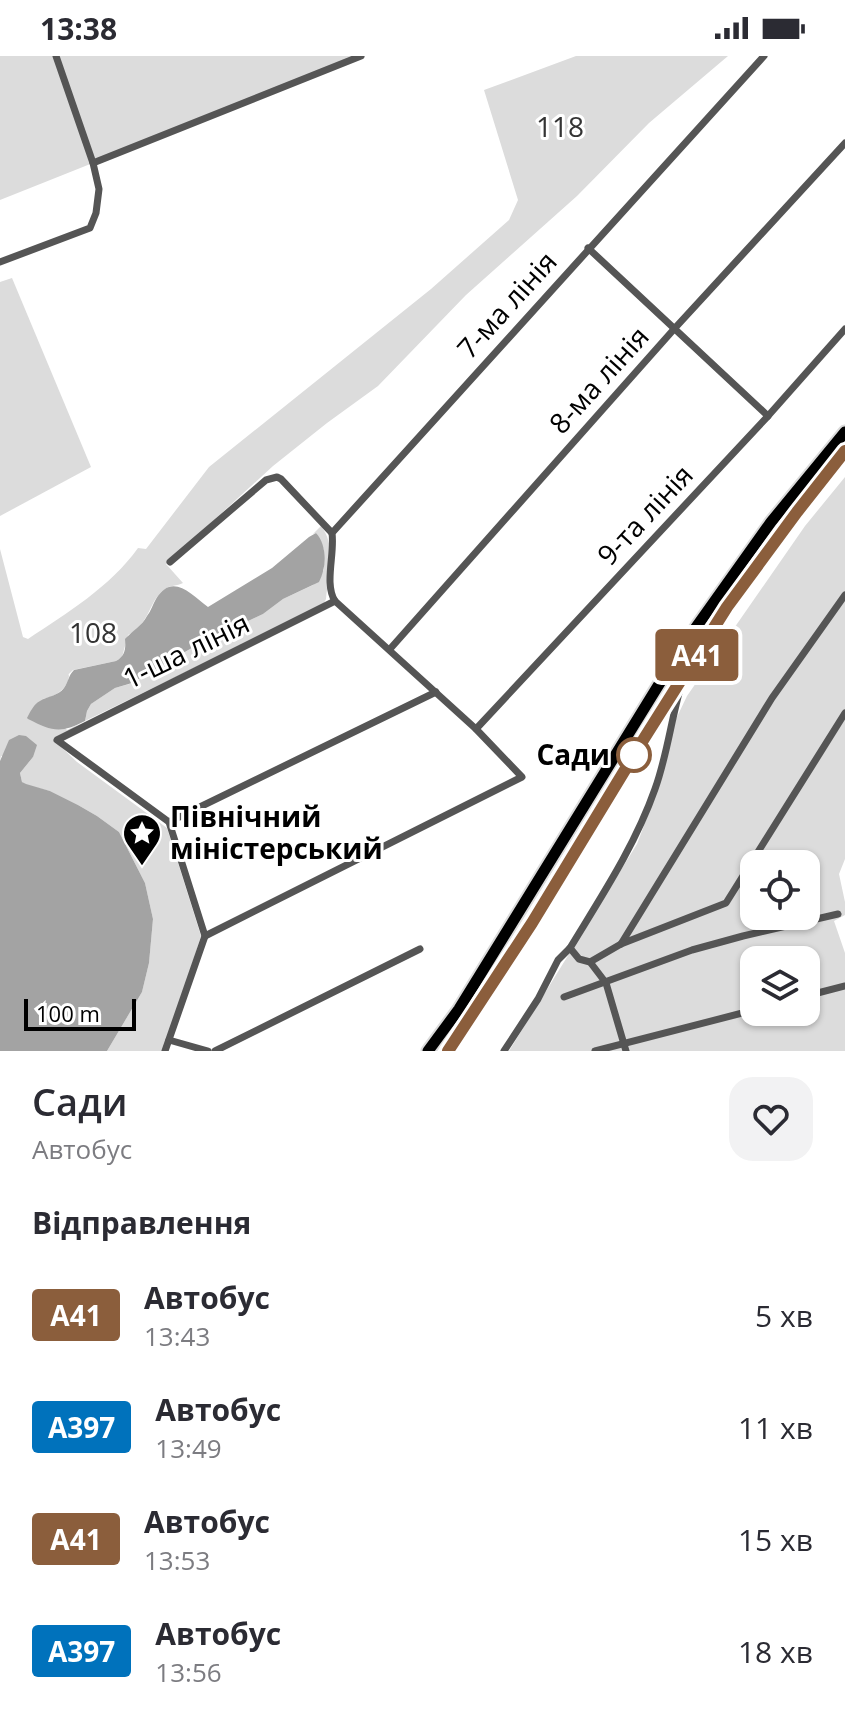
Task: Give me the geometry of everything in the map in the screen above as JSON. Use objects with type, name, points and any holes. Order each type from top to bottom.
[{"type":"main road","points":[[428,1051],[459,1009],[690,636],[771,522],[845,432]]},
{"type":"main road","points":[[448,1051],[526,933],[727,607],[845,451]]},
{"type":"street","points":[[0,262],[90,228],[96,213],[99,189],[93,163],[56,56]]},
{"type":"street","points":[[93,163],[361,56]]},
{"type":"street","name":"7-ма лінія","points":[[332,533],[764,56]]},
{"type":"street","name":"8-ма лінія","points":[[390,649],[675,328],[845,143]]},
{"type":"street","points":[[588,248],[768,416]]},
{"type":"street","name":"9-та лінія","points":[[476,729],[845,329]]},
{"type":"street","points":[[170,562],[266,480],[281,479],[332,533],[329,593],[335,601],[476,729],[522,777],[205,936]]},
{"type":"street","points":[[621,944],[772,698],[845,595]]},
{"type":"street","name":"1-ша лінія","points":[[169,822],[57,740],[335,601]]},
{"type":"street","points":[[504,1051],[628,849],[655,791],[684,674]]},
{"type":"street","points":[[165,1051],[205,936],[169,822],[436,692]]},
{"type":"street","points":[[590,962],[621,944],[726,903],[845,713]]},
{"type":"street","points":[[564,997],[692,950],[838,914]]},
{"type":"street","points":[[570,948],[579,959],[590,962],[606,983],[625,1047]]},
{"type":"street","points":[[215,1051],[420,949]]},
{"type":"street","points":[[820,992],[845,986]]},
{"type":"street","points":[[595,1051],[625,1047],[740,1014]]},
{"type":"street","points":[[169,1040],[208,1051]]},
{"type":"green space","points":[[0,56],[361,56],[0,200]]},
{"type":"green space","points":[[576,56],[728,56],[649,123],[577,196],[466,295],[378,386],[273,466],[166,564],[183,583],[159,594],[141,624],[128,635],[122,657],[73,670],[61,691],[43,699],[67,730],[79,724],[55,741],[77,762],[167,828],[201,936],[164,1051],[107,1051],[142,992],[149,963],[153,919],[145,883],[119,832],[78,805],[22,782],[20,773],[33,757],[1,756],[0,761],[0,549],[23,637],[28,639],[101,587],[138,548],[146,549],[209,467],[431,289],[509,220],[518,200],[484,90]]},
{"type":"green space","points":[[12,278],[91,467],[0,516],[0,282]]},
{"type":"green space","points":[[845,477],[845,859],[839,874],[845,915],[834,921],[845,953],[845,1051],[509,1051],[637,844],[653,802],[676,719],[687,696],[805,526]]},
{"type":"green space","points":[[321,526],[330,552],[330,571],[323,605],[85,721],[91,704],[115,688],[133,683],[202,642],[221,637],[283,599],[313,585],[324,570],[324,550],[316,533],[313,534]]},
{"type":"shaded area","points":[[316,533],[325,556],[319,582],[283,599],[221,637],[202,642],[132,683],[115,688],[91,704],[85,721],[69,728],[56,729],[27,718],[38,702],[62,691],[74,670],[116,661],[121,657],[125,639],[145,620],[156,599],[168,587],[182,588],[208,607],[272,568]]},
{"type":"shaded area","points":[[19,735],[26,736],[37,745],[33,757],[20,773],[22,782],[78,805],[119,832],[145,883],[153,919],[149,963],[142,992],[107,1051],[0,1051],[0,761],[9,740]]},
{"type":"bus line","name":"A41","points":[[448,1051],[532,923],[727,607],[845,451]]},
{"type":"place","name":"Сади","points":[[634,755]]},
{"type":"place","name":"Північний міністерський","points":[[142,867]]},
{"type":"park label","name":"118","points":[[560,127]]},
{"type":"park label","name":"108","points":[[93,633]]}]
